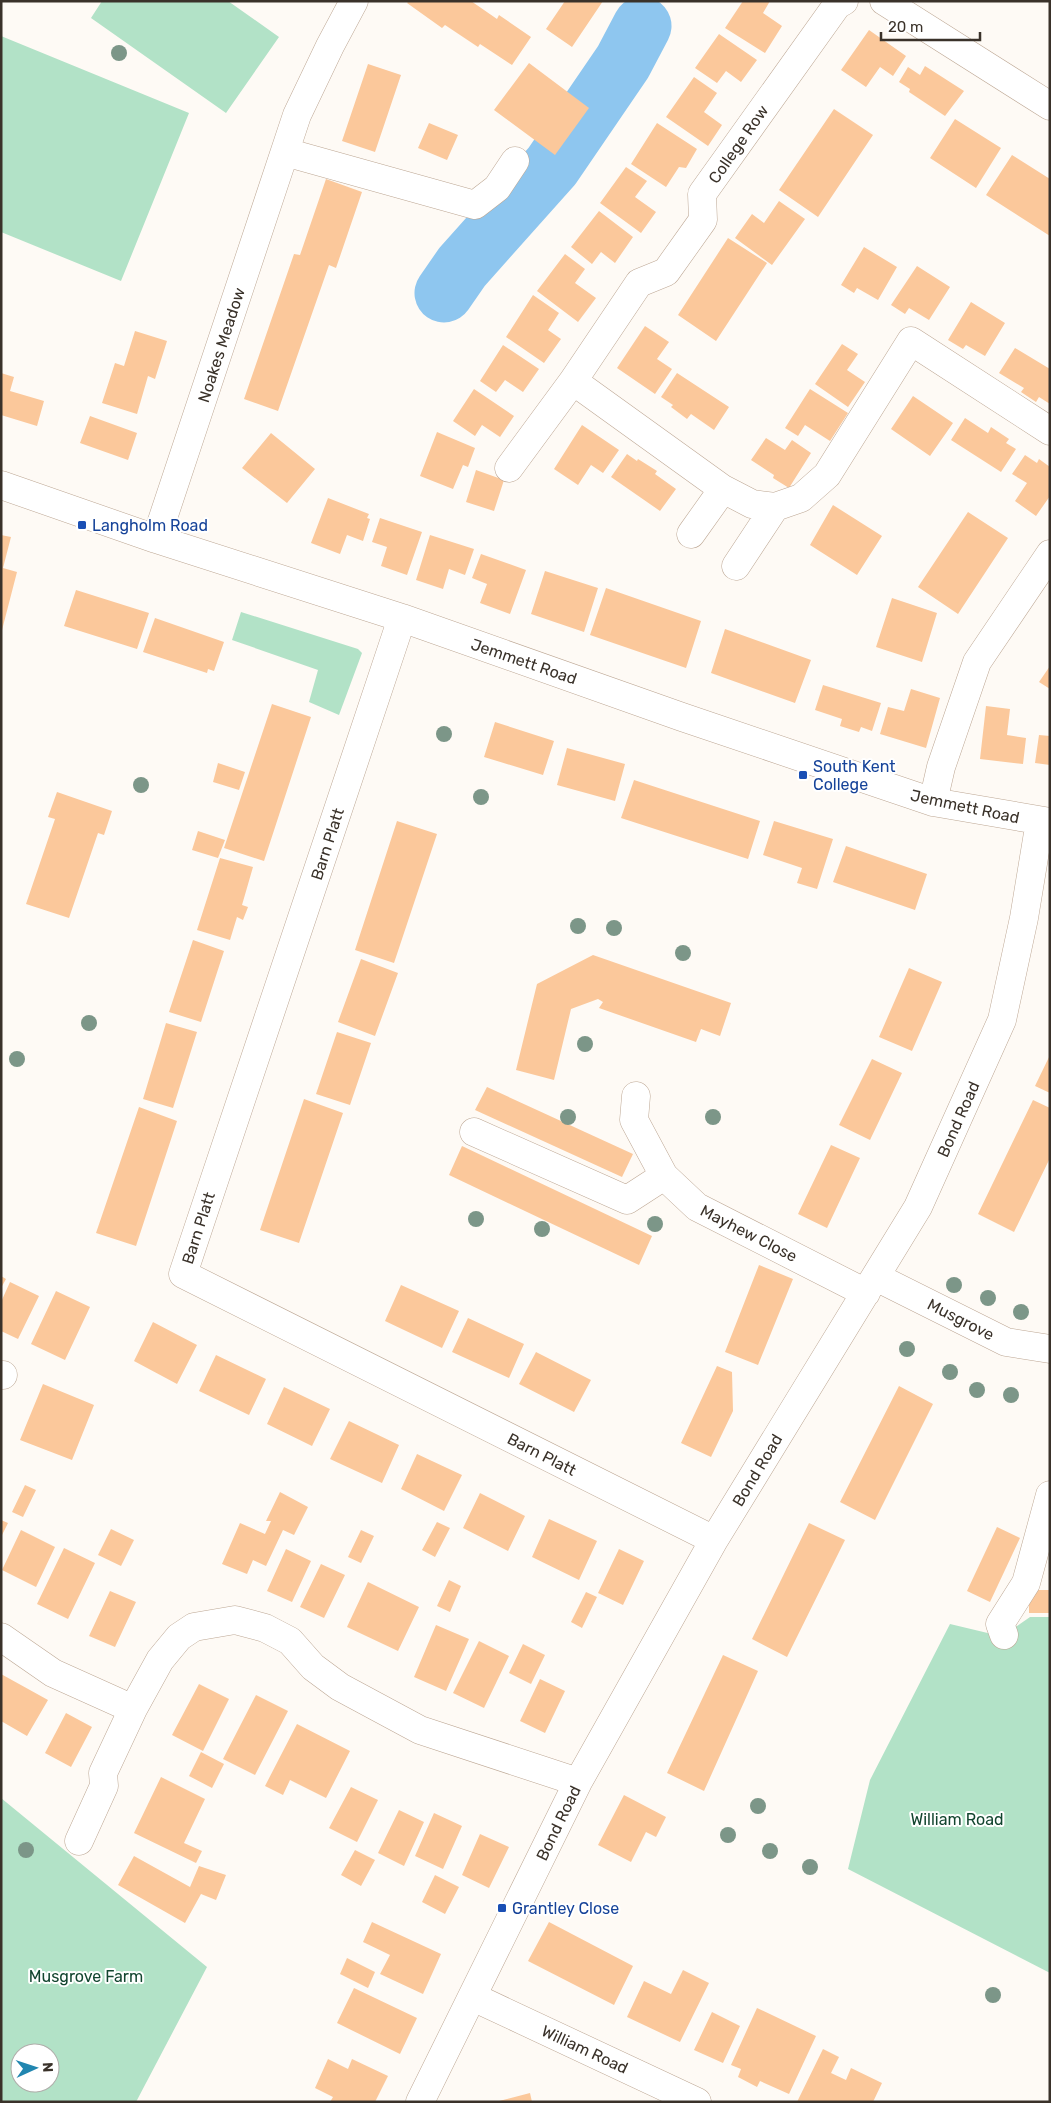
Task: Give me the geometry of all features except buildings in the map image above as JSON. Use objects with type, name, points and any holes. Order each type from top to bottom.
[{"type":"street","name":"Noakes Meadow","points":[[156,539],[297,115],[354,1]]},
{"type":"street","name":"College Row","points":[[509,468],[572,382],[639,283],[666,272],[693,235],[703,220],[702,194],[837,5],[844,1]]},
{"type":"street","points":[[884,1],[1050,106]]},
{"type":"street","points":[[286,152],[475,205],[497,188],[515,162]]},
{"type":"street","points":[[572,382],[723,489],[752,504],[775,507],[801,498],[827,475],[911,341],[1050,431]]},
{"type":"street","name":"Jemmett Road","points":[[1,485],[156,539],[402,618],[682,717],[933,802],[1045,822]]},
{"type":"street","points":[[691,534],[723,489]]},
{"type":"street","points":[[736,566],[775,507]]},
{"type":"street","points":[[933,802],[941,767],[977,662],[1050,554]]},
{"type":"street","name":"Barn Platt","points":[[402,618],[183,1274],[714,1540]]},
{"type":"street","name":"Bond Road","points":[[420,2102],[578,1782],[714,1540],[918,1207],[1002,1020],[1045,822]]},
{"type":"street","name":"Mayhew Close","points":[[636,1096],[634,1120],[664,1176],[697,1207],[871,1285]]},
{"type":"street","points":[[474,1132],[627,1200],[664,1176]]},
{"type":"street","name":"Musgrove","points":[[871,1285],[1006,1342],[1050,1349]]},
{"type":"street","points":[[1004,1635],[1000,1624],[1026,1583],[1050,1495]]},
{"type":"street","points":[[79,1841],[104,1786],[103,1773],[133,1709],[160,1660],[179,1637],[194,1627],[235,1620],[265,1628],[290,1641],[313,1667],[340,1687],[420,1730],[578,1782]]},
{"type":"street","points":[[1,1637],[53,1673],[133,1709]]},
{"type":"street","name":"William Road","points":[[473,1997],[697,2102]]},
{"type":"green space","points":[[102,1],[228,1],[279,37],[226,113],[91,18]]},
{"type":"green space","points":[[1,36],[189,113],[121,281],[1,232]]},
{"type":"green space","points":[[241,612],[358,649],[362,653],[339,715],[309,702],[318,670],[232,640]]},
{"type":"green space","name":"William Road","points":[[1030,1617],[1050,1617],[1050,1973],[848,1869],[870,1780],[950,1624],[996,1635],[1004,1635]]},
{"type":"green space","name":"Musgrove Farm","points":[[1,1798],[207,1967],[136,2102],[1,2102]]},
{"type":"waterway","points":[[444,293],[462,267],[552,166],[623,62],[642,26]]},
{"type":"place","name":"Langholm Road","points":[[82,525]]},
{"type":"place","name":"South Kent College","points":[[803,775]]},
{"type":"place","name":"Grantley Close","points":[[502,1908]]}]
